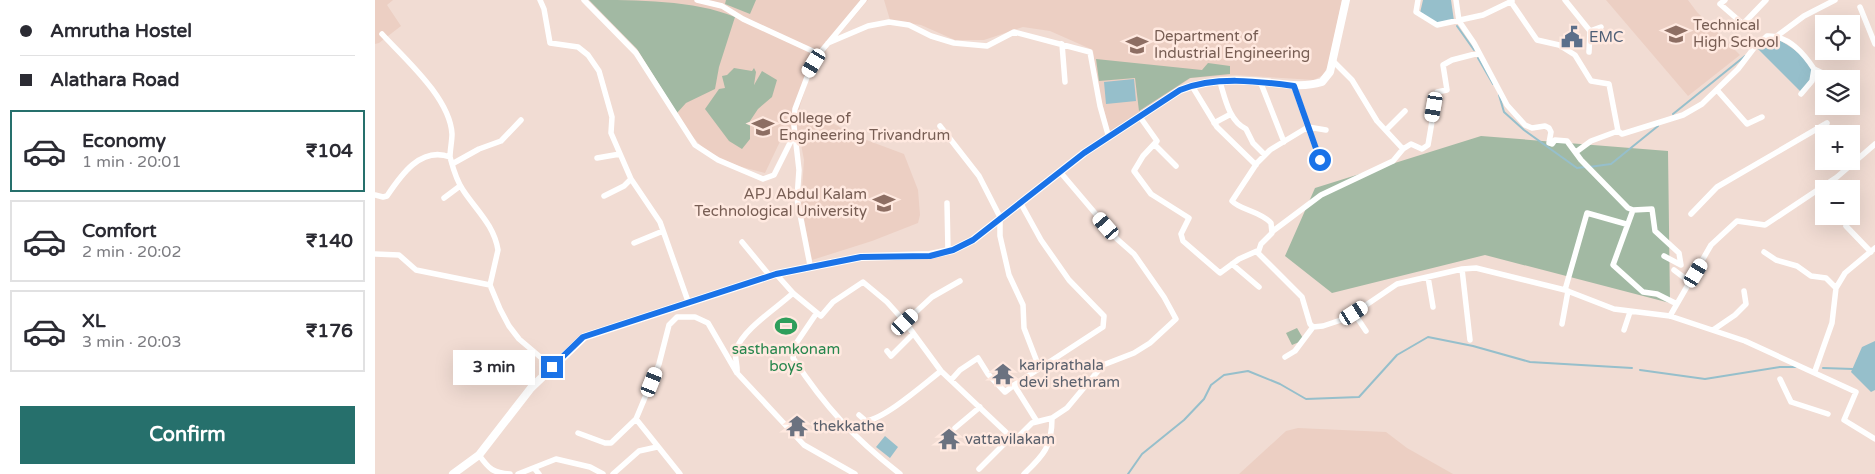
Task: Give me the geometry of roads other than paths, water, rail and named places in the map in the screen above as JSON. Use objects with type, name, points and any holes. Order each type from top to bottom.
[{"type":"street","points":[[540,0],[544,9],[550,43],[578,47],[588,55],[599,70],[612,117],[611,133],[631,179],[654,210],[689,304]]},
{"type":"street","points":[[585,0],[636,53],[684,130],[695,145],[705,153],[763,179],[774,175],[794,135]]},
{"type":"street","points":[[697,0],[722,3],[743,19],[768,28],[819,54]]},
{"type":"street","points":[[810,265],[797,199],[799,170],[794,135],[795,109],[809,72],[819,54],[864,0]]},
{"type":"street","points":[[456,473],[479,455],[531,388],[583,337],[689,304],[773,275],[810,265],[861,257],[930,256],[948,251],[973,240],[1000,217],[1061,173],[1084,153],[1180,90],[1191,86],[1220,82],[1260,81],[1294,86],[1323,81],[1330,72],[1346,0]]},
{"type":"street","points":[[1417,0],[1416,12],[1437,25],[1483,15],[1513,1],[1537,40],[1559,45],[1575,55],[1591,82],[1609,84],[1617,131]]},
{"type":"street","points":[[1456,0],[1459,21],[1513,115],[1532,128],[1545,126],[1549,128],[1551,132],[1549,143],[1552,144],[1555,140],[1562,139],[1567,141],[1584,164],[1633,210],[1652,209],[1655,231],[1679,253],[1681,265],[1664,256]]},
{"type":"street","points":[[1565,0],[1590,31],[1589,52]]},
{"type":"street","points":[[1725,0],[1721,4],[1743,24],[1766,0]]},
{"type":"street","points":[[1777,36],[1804,16],[1835,0]]},
{"type":"street","points":[[1859,7],[1875,44]]},
{"type":"street","points":[[828,43],[868,26],[889,22],[909,25],[931,36],[954,43],[987,46],[1015,32],[1091,52],[1100,106],[1109,138]]},
{"type":"street","points":[[1590,31],[1601,27]]},
{"type":"street","points":[[382,34],[431,86],[438,97],[452,132],[450,157],[452,164],[461,186],[486,220],[497,245],[498,250],[490,284],[509,326],[519,339],[552,367]]},
{"type":"street","points":[[1576,152],[1591,141],[1617,131],[1627,134],[1683,115],[1702,104],[1738,70],[1767,36],[1777,36],[1804,54],[1814,69],[1812,81],[1801,94]]},
{"type":"street","points":[[1062,44],[1065,82]]},
{"type":"street","points":[[1140,117],[1157,141],[1135,166],[1135,174],[1151,194],[1189,218],[1181,234],[1183,241],[1220,273],[1232,264],[1257,251],[1273,231],[1321,195],[1393,161],[1403,149],[1411,144],[1422,150],[1427,145],[1437,92],[1447,90],[1443,65],[1452,60],[1479,53]]},
{"type":"street","points":[[1333,61],[1352,80],[1377,121],[1403,149]]},
{"type":"street","points":[[1260,81],[1284,142]]},
{"type":"street","points":[[1220,82],[1231,114],[1239,126],[1246,129],[1253,143],[1265,155]]},
{"type":"street","points":[[1191,86],[1214,123],[1255,165]]},
{"type":"street","points":[[1294,86],[1320,160]]},
{"type":"street","points":[[1717,90],[1747,124],[1762,117]]},
{"type":"street","points":[[1386,130],[1405,111]]},
{"type":"street","points":[[1214,123],[1231,114]]},
{"type":"street","points":[[452,164],[479,149],[501,141],[521,120]]},
{"type":"street","points":[[1691,214],[1717,187],[1827,124]]},
{"type":"street","points":[[940,126],[979,176],[1000,217],[1000,236],[1009,275],[1023,305],[1024,328],[1039,367]]},
{"type":"street","points":[[1273,231],[1269,221],[1244,206],[1237,206],[1232,201],[1255,165],[1265,155],[1308,127],[1326,130]]},
{"type":"street","points":[[1155,145],[1176,166]]},
{"type":"street","points":[[1670,316],[1711,245],[1737,221],[1765,225],[1837,177],[1874,147]]},
{"type":"street","points":[[375,195],[383,198],[387,196],[407,169],[417,161],[435,154],[450,157]]},
{"type":"street","points":[[597,158],[620,154]]},
{"type":"street","points":[[742,242],[773,275],[816,314],[821,316],[833,302],[863,282],[887,302],[905,322],[941,371],[1011,437],[1016,439],[1036,420],[1052,418],[1067,408],[1103,365],[1150,343],[1176,319],[1164,296],[1134,254],[1117,239],[1061,173]]},
{"type":"street","points":[[604,196],[624,186],[631,179]]},
{"type":"street","points":[[444,198],[461,186]]},
{"type":"street","points":[[951,380],[978,358],[988,374],[1005,392],[1039,367],[1103,327],[1104,316],[1069,280],[1041,240],[1021,202]]},
{"type":"street","points":[[947,203],[948,251]]},
{"type":"street","points":[[1633,210],[1626,224],[1613,266],[1643,292],[1657,294],[1677,304]]},
{"type":"street","points":[[1562,324],[1567,290],[1587,214],[1626,224]]},
{"type":"street","points":[[1815,372],[1832,323],[1836,288],[1845,273],[1873,250],[1846,226]]},
{"type":"street","points":[[634,243],[663,231]]},
{"type":"street","points":[[1257,251],[1302,297],[1310,324],[1313,327]]},
{"type":"street","points":[[1764,252],[1776,260],[1797,266],[1811,276],[1825,278],[1836,288]]},
{"type":"street","points":[[375,254],[397,254],[403,256],[416,270],[490,284]]},
{"type":"street","points":[[1232,264],[1259,287]]},
{"type":"street","points":[[1462,269],[1470,340]]},
{"type":"street","points":[[1285,357],[1295,351],[1313,327],[1323,326],[1354,313],[1397,284],[1462,269],[1496,272],[1567,290],[1614,309],[1670,316],[1745,341],[1856,392],[1844,420],[1875,439]]},
{"type":"street","points":[[1673,270],[1690,282]]},
{"type":"street","points":[[1428,277],[1433,307]]},
{"type":"street","points":[[905,322],[932,297],[960,281]]},
{"type":"street","points":[[1713,330],[1735,315],[1746,304],[1744,291]]},
{"type":"street","points":[[737,373],[738,365],[735,355],[741,341],[793,293]]},
{"type":"street","points":[[1624,330],[1630,312]]},
{"type":"street","points":[[1354,313],[1366,331]]},
{"type":"street","points":[[816,314],[795,345],[793,358],[827,408],[865,446],[900,474]]},
{"type":"street","points":[[578,433],[605,443],[611,443],[637,420],[659,364],[669,325],[677,317],[695,317],[708,323],[737,373],[804,445],[855,474]]},
{"type":"street","points":[[887,351],[891,356],[913,334]]},
{"type":"street","points":[[859,415],[866,421],[873,420],[900,403],[941,371]]},
{"type":"street","points":[[1780,379],[1791,402],[1828,414]]},
{"type":"street","points":[[1014,385],[1036,420]]},
{"type":"street","points":[[955,428],[980,407]]},
{"type":"street","points":[[1024,474],[1034,466],[1051,441],[1052,418]]},
{"type":"street","points":[[637,420],[680,474]]},
{"type":"street","points":[[979,468],[1011,437]]},
{"type":"street","points":[[613,474],[639,451],[657,446]]},
{"type":"street","points":[[479,455],[489,469],[495,473],[510,474]]},
{"type":"street","points":[[518,474],[556,459],[590,467],[603,474]]},
{"type":"street","points":[[534,468],[539,474]]},
{"type":"water","points":[[1423,0],[1451,0],[1454,21],[1446,25],[1423,19],[1420,13]]},
{"type":"water","points":[[1776,38],[1800,54],[1810,65],[1814,79],[1801,92],[1757,48]]},
{"type":"water","points":[[1134,79],[1136,101],[1106,104],[1104,82]]},
{"type":"water","points":[[1875,341],[1875,390],[1871,392],[1851,372],[1862,347]]},
{"type":"water","points":[[885,436],[898,447],[890,458],[876,447]]},
{"type":"waterway","points":[[1457,26],[1474,50]]},
{"type":"waterway","points":[[1673,114],[1745,56]]},
{"type":"waterway","points":[[1478,58],[1493,84]]},
{"type":"waterway","points":[[1499,95],[1504,112],[1524,130],[1577,168],[1585,167]]},
{"type":"waterway","points":[[1589,167],[1611,164],[1658,126]]},
{"type":"waterway","points":[[1128,474],[1142,454],[1184,420],[1204,399],[1211,385],[1224,375],[1248,371],[1280,384],[1306,399],[1359,397],[1397,355],[1428,337],[1473,346],[1530,362],[1632,368]]},
{"type":"waterway","points":[[1640,370],[1705,379],[1780,367],[1796,367]]},
{"type":"waterway","points":[[1823,368],[1853,369]]},
{"type":"place","name":"Technical High School","points":[[1676,34]]},
{"type":"place","name":"EMC","points":[[1572,37]]},
{"type":"place","name":"Department of Industrial Engineering","points":[[1137,45]]},
{"type":"place","name":"College of Engineering Trivandrum","points":[[763,127]]},
{"type":"place","name":"APJ Abdul Kalam Technological University","points":[[884,203]]},
{"type":"place","name":"sasthamkonam boys","points":[[786,326]]},
{"type":"place","name":"kariprathala devi shethram","points":[[1003,374]]},
{"type":"place","name":"thekkathe","points":[[797,426]]},
{"type":"place","name":"vattavilakam","points":[[949,439]]}]
